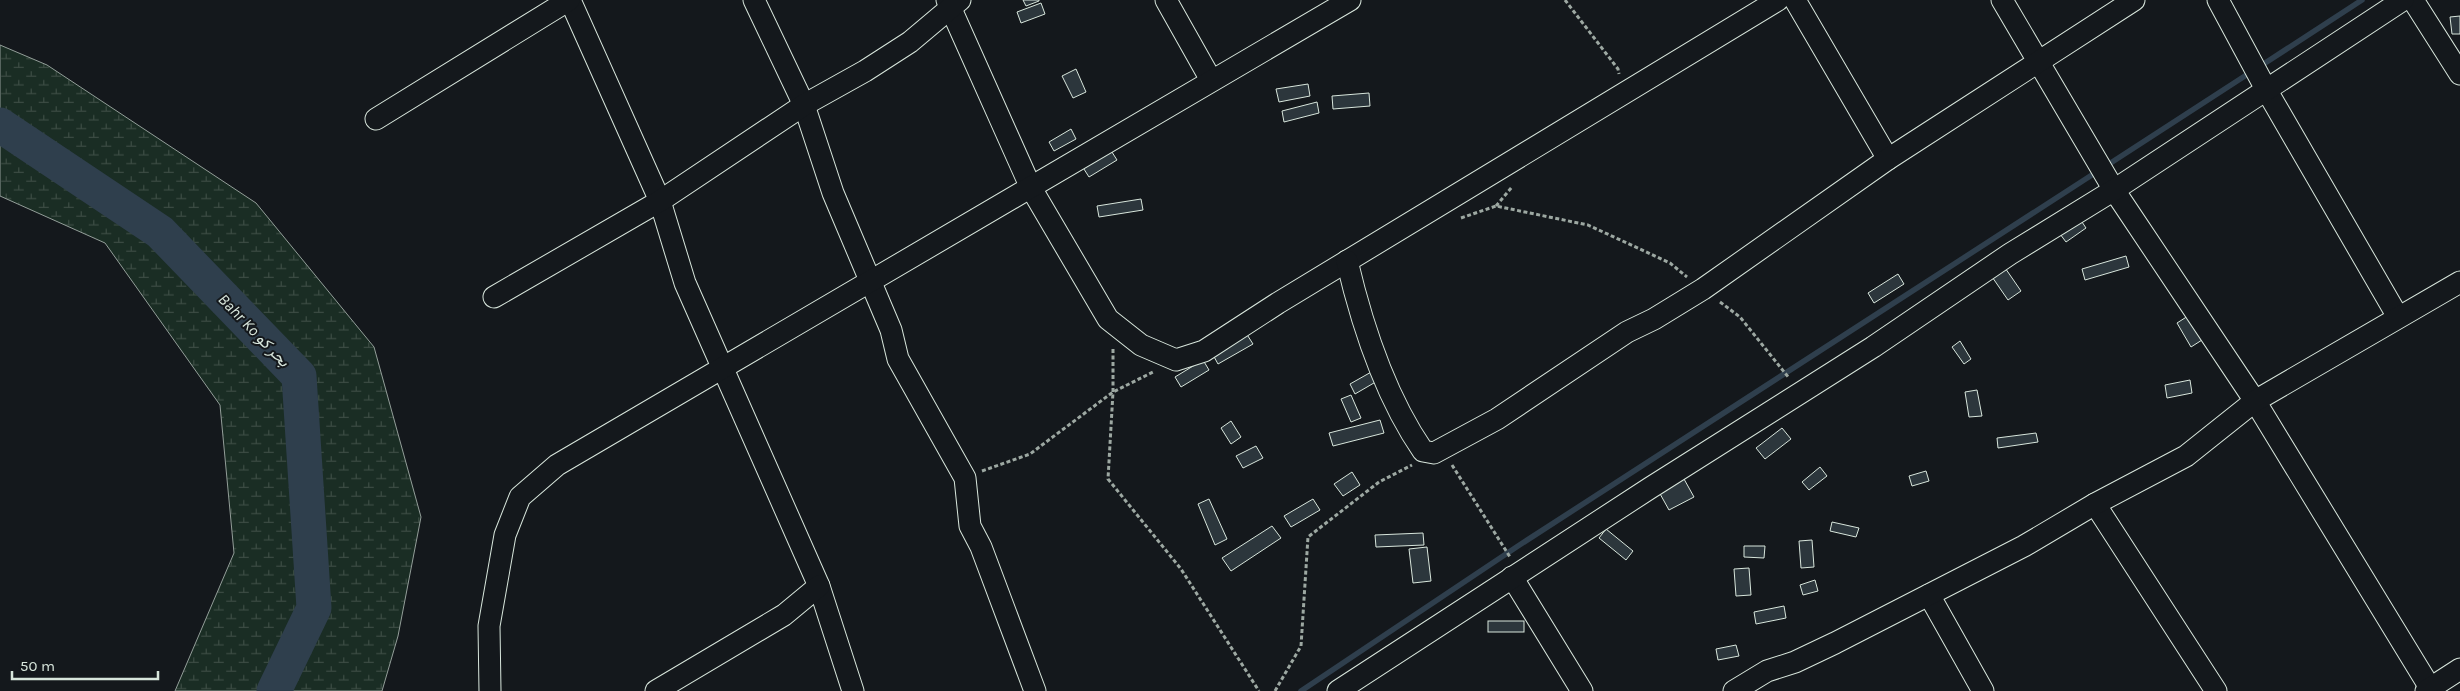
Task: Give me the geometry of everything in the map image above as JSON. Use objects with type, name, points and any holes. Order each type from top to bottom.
[{"type":"street","points":[[376,118],[570,0],[660,201],[685,283],[819,586],[848,681],[854,691]]},
{"type":"street","points":[[754,0],[804,105],[833,193],[891,330],[898,359],[965,478],[970,526],[981,547],[1035,691]]},
{"type":"street","points":[[1166,0],[1211,80]]},
{"type":"street","points":[[490,691],[489,626],[505,535],[520,497],[557,464],[1350,0]]},
{"type":"street","points":[[494,296],[660,201],[804,105],[865,71],[910,42],[952,2],[1031,188],[1108,319],[1141,345],[1176,360],[1204,351],[1347,261],[1778,0]]},
{"type":"street","points":[[1795,0],[1888,159]]},
{"type":"street","points":[[2002,0],[2114,190],[2255,401],[2429,690],[2460,669]]},
{"type":"street","points":[[1347,261],[1364,329],[1381,370],[1415,439],[1423,451],[1438,451],[1497,419],[1627,332],[1654,319],[1703,289],[1888,159],[2134,0]]},
{"type":"street","points":[[2218,0],[2266,91],[2398,317]]},
{"type":"street","points":[[1338,691],[1512,577],[1873,346],[2010,254],[2114,190],[2403,0]]},
{"type":"street","points":[[2413,0],[2460,74]]},
{"type":"street","points":[[1734,691],[1767,671],[1795,662],[2024,546],[2095,504],[2186,456],[2255,401],[2460,282]]},
{"type":"street","points":[[2095,504],[2216,691]]},
{"type":"street","points":[[1512,577],[1582,691]]},
{"type":"street","points":[[656,691],[784,615],[819,586]]},
{"type":"street","points":[[1929,594],[1983,691]]},
{"type":"path","points":[[1459,218],[1496,206],[1588,225],[1670,263],[1740,317],[1781,369]]},
{"type":"path","points":[[1108,319],[1114,356],[1108,479],[1181,569],[1259,691]]},
{"type":"path","points":[[965,478],[1030,454],[1113,392],[1176,360]]},
{"type":"path","points":[[1275,691],[1300,646],[1308,537],[1379,482],[1438,451],[1504,549]]},
{"type":"green space","points":[[0,45],[47,65],[256,203],[374,347],[421,517],[398,636],[382,691],[175,691],[234,553],[220,405],[105,243],[0,196]]},
{"type":"building","points":[[1023,0],[1039,0],[1039,1],[1026,6]]},
{"type":"building","points":[[1041,3],[1045,14],[1021,23],[1017,12]]},
{"type":"building","points":[[2460,16],[2460,34],[2452,34],[2450,17]]},
{"type":"building","points":[[1076,69],[1086,92],[1073,98],[1062,76]]},
{"type":"building","points":[[1308,84],[1310,96],[1279,102],[1276,89]]},
{"type":"building","points":[[1369,93],[1370,106],[1333,109],[1332,96]]},
{"type":"building","points":[[1317,102],[1319,113],[1284,122],[1282,111]]},
{"type":"building","points":[[1071,129],[1076,139],[1054,151],[1049,142]]},
{"type":"building","points":[[1110,149],[1117,160],[1089,177],[1082,166]]},
{"type":"building","points":[[1141,199],[1143,210],[1099,217],[1097,206]]},
{"type":"building","points":[[2080,219],[2086,228],[2066,242],[2060,234]]},
{"type":"building","points":[[2126,256],[2129,267],[2085,280],[2082,269]]},
{"type":"building","points":[[2001,262],[2021,291],[2008,300],[1988,271]]},
{"type":"building","points":[[1898,274],[1904,284],[1874,303],[1868,293]]},
{"type":"building","points":[[2188,316],[2202,340],[2191,347],[2177,323]]},
{"type":"building","points":[[1246,333],[1253,344],[1218,364],[1212,353]]},
{"type":"building","points":[[1960,341],[1971,359],[1964,364],[1952,347]]},
{"type":"building","points":[[1203,360],[1209,370],[1181,387],[1175,377]]},
{"type":"building","points":[[1373,371],[1379,380],[1355,394],[1350,384]]},
{"type":"building","points":[[2190,380],[2192,393],[2167,398],[2165,385]]},
{"type":"building","points":[[1977,390],[1982,416],[1969,417],[1965,392]]},
{"type":"building","points":[[1351,395],[1361,418],[1351,422],[1341,399]]},
{"type":"building","points":[[1380,420],[1384,433],[1333,446],[1329,433]]},
{"type":"building","points":[[1231,421],[1241,437],[1231,444],[1221,428]]},
{"type":"building","points":[[1782,428],[1791,439],[1765,459],[1756,448]]},
{"type":"building","points":[[2036,433],[2038,442],[1998,448],[1997,438]]},
{"type":"building","points":[[1256,446],[1263,458],[1243,468],[1236,456]]},
{"type":"building","points":[[1820,467],[1827,476],[1809,490],[1802,482]]},
{"type":"building","points":[[1926,471],[1929,481],[1912,486],[1909,476]]},
{"type":"building","points":[[1352,472],[1360,485],[1343,496],[1334,484]]},
{"type":"building","points":[[1684,479],[1694,497],[1669,510],[1659,492]]},
{"type":"building","points":[[1209,499],[1227,539],[1215,545],[1198,504]]},
{"type":"building","points":[[1313,499],[1320,510],[1291,527],[1284,516]]},
{"type":"building","points":[[1832,522],[1859,528],[1856,537],[1830,531]]},
{"type":"building","points":[[1272,526],[1281,538],[1231,571],[1222,558]]},
{"type":"building","points":[[1606,529],[1633,551],[1626,560],[1599,538]]},
{"type":"building","points":[[1423,533],[1424,545],[1376,547],[1375,535]]},
{"type":"building","points":[[1812,540],[1814,567],[1801,568],[1799,541]]},
{"type":"building","points":[[1744,546],[1765,546],[1764,558],[1744,557]]},
{"type":"building","points":[[1427,547],[1431,581],[1413,583],[1409,549]]},
{"type":"building","points":[[1749,568],[1751,595],[1736,596],[1734,569]]},
{"type":"building","points":[[1815,580],[1818,591],[1803,595],[1800,585]]},
{"type":"building","points":[[1784,606],[1786,618],[1756,624],[1754,612]]},
{"type":"building","points":[[1488,621],[1524,621],[1524,632],[1488,632]]},
{"type":"building","points":[[1736,645],[1739,656],[1718,660],[1716,649]]},
{"type":"waterway","points":[[2259,67],[2362,0]]},
{"type":"waterway","points":[[2106,166],[2251,72]]},
{"type":"waterway","name":"Bahr Ko بحر كو","points":[[0,125],[160,232],[299,376],[314,608],[274,691]]},
{"type":"waterway","points":[[1301,691],[1518,546],[2098,171]]}]
